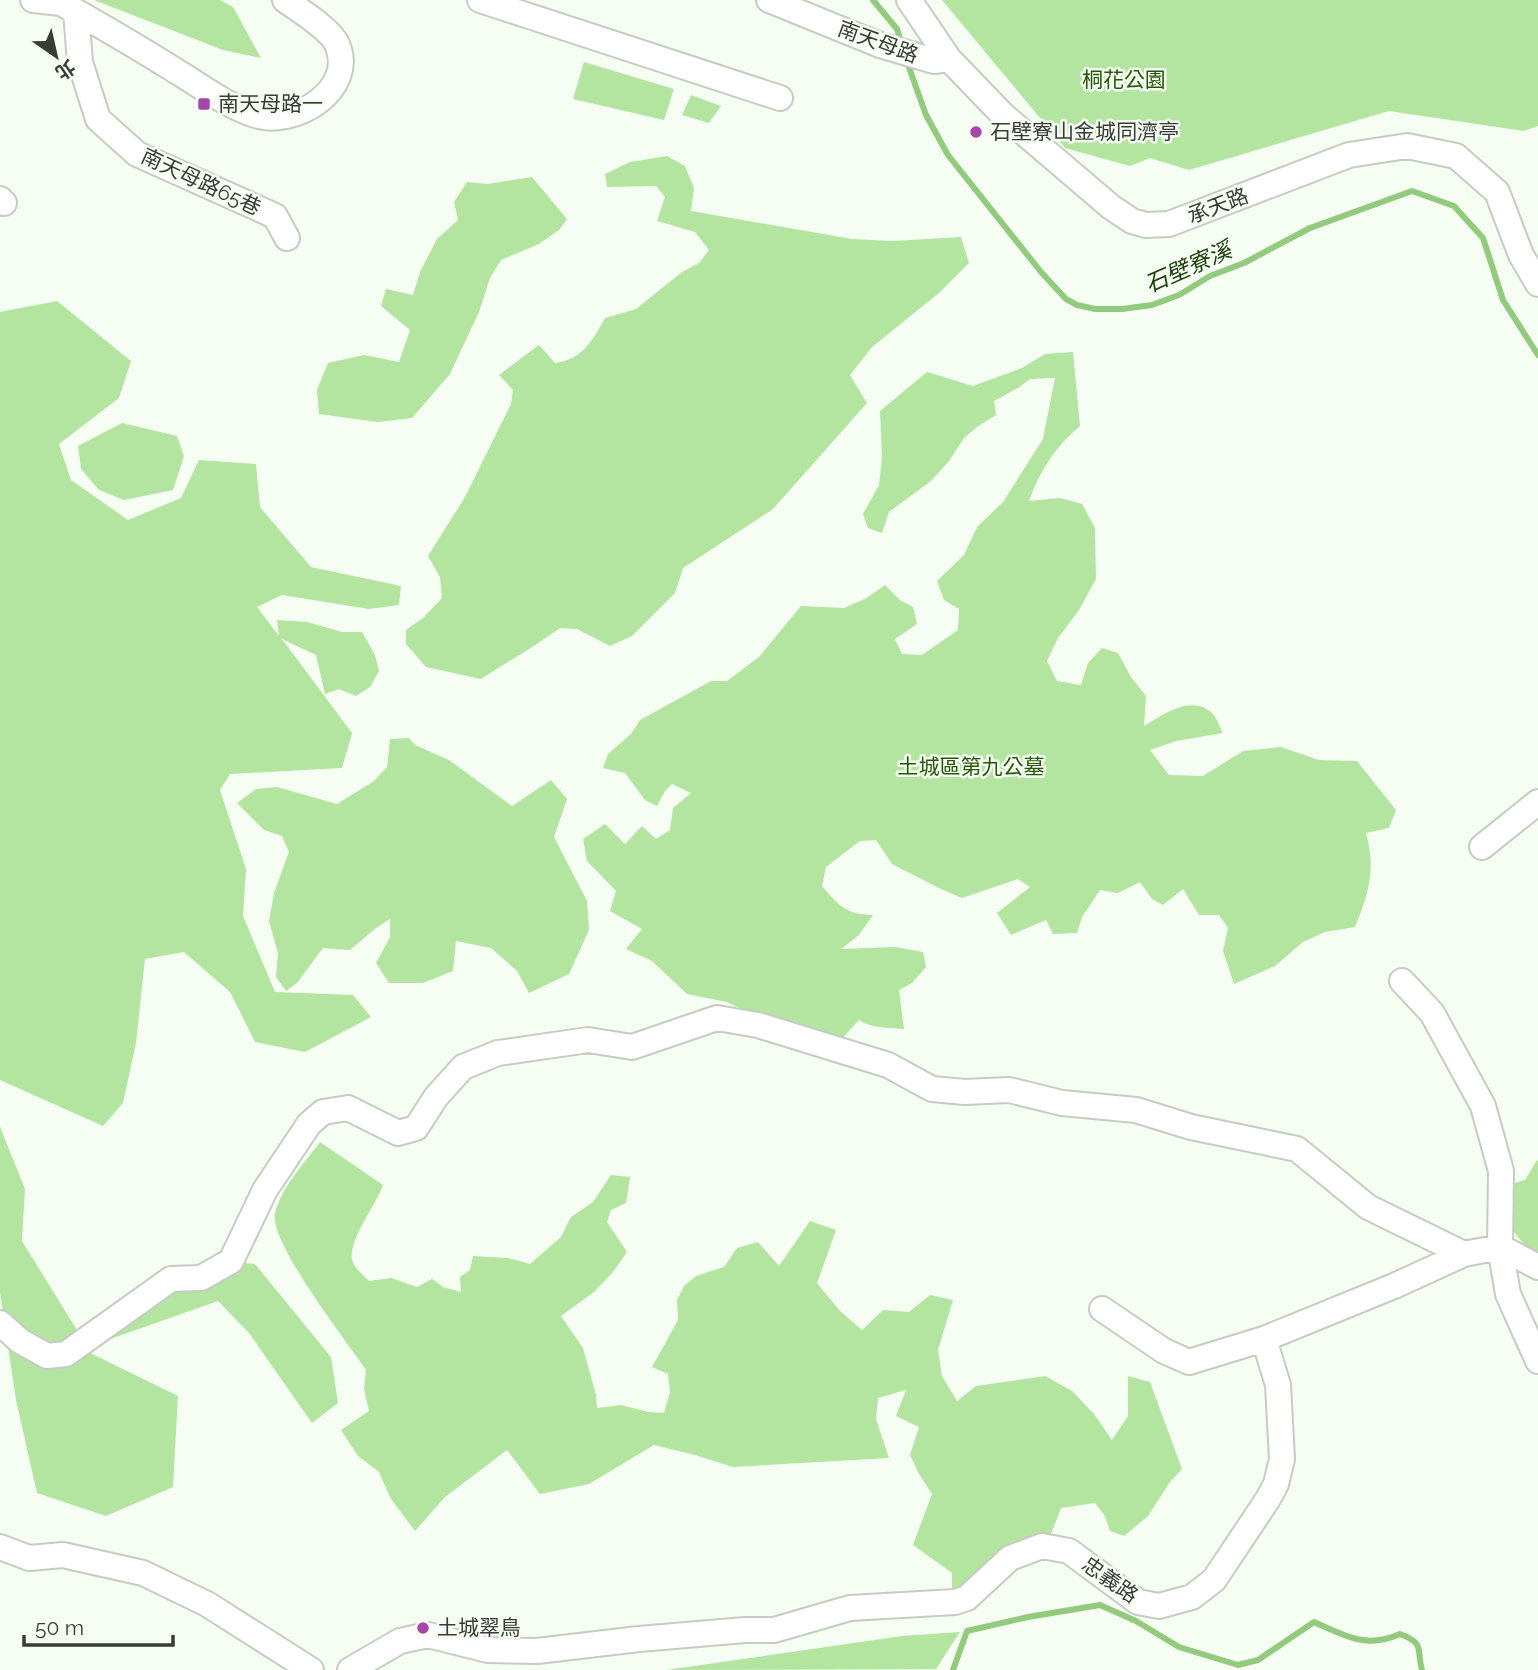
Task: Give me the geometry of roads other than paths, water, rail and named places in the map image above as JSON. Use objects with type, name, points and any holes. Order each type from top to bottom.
[{"type":"street","points":[[33,0],[61,3],[227,102],[257,116],[278,117],[303,111],[323,99],[338,78],[342,59],[336,41],[285,0]]},
{"type":"street","points":[[480,0],[780,98]]},
{"type":"street","name":"南天母路","points":[[769,0],[880,45],[941,60]]},
{"type":"street","name":"承天路","points":[[909,0],[941,60],[1111,207],[1132,221],[1146,225],[1169,224],[1349,155],[1407,146],[1457,156],[1497,192],[1521,255],[1538,284]]},
{"type":"street","name":"南天母路65巷","points":[[76,12],[80,62],[98,119],[137,154],[275,216],[287,238]]},
{"type":"street","points":[[1482,847],[1538,802]]},
{"type":"street","points":[[1402,981],[1432,1013],[1483,1106],[1501,1171],[1500,1247],[1508,1294],[1538,1361]]},
{"type":"street","points":[[0,1323],[20,1341],[47,1356],[66,1354],[171,1279],[201,1278],[231,1261],[265,1190],[309,1124],[323,1112],[348,1108],[398,1133],[416,1128],[436,1097],[463,1067],[498,1053],[588,1040],[632,1047],[718,1018],[758,1025],[888,1065],[932,1088],[965,1092],[1009,1090],[1062,1103],[1136,1110],[1191,1127],[1297,1149],[1368,1207],[1464,1254]]},
{"type":"street","points":[[1102,1309],[1164,1351],[1189,1362],[1264,1339],[1464,1254],[1500,1247],[1538,1267]]},
{"type":"street","name":"忠義路","points":[[350,1670],[400,1641],[428,1635],[488,1650],[537,1651],[706,1633],[774,1630],[850,1608],[955,1602],[967,1598],[1010,1558],[1042,1546],[1069,1550],[1138,1602],[1159,1606],[1192,1597],[1214,1580],[1276,1484],[1282,1459],[1279,1385],[1264,1339]]},
{"type":"street","points":[[0,1547],[29,1558],[63,1555],[143,1573],[207,1604],[311,1670]]},
{"type":"waterway","name":"石壁寮溪","points":[[873,0],[897,29],[902,45]]},
{"type":"waterway","name":"石壁寮溪","points":[[906,59],[926,115],[948,155],[1041,272],[1066,299],[1077,305],[1095,309],[1152,305],[1179,295],[1210,276],[1244,263],[1310,228],[1412,191],[1454,206],[1483,238],[1503,300],[1538,355]]},
{"type":"waterway","points":[[953,1670],[967,1631],[1100,1605],[1136,1621],[1179,1647],[1238,1665],[1258,1660],[1314,1622],[1356,1639],[1377,1640],[1400,1634],[1417,1644],[1422,1670]]},
{"type":"place","name":"南天母路一","points":[[204,104]]},
{"type":"place","name":"石壁寮山金城同濟亭","points":[[976,132]]},
{"type":"place","name":"土城翠鳥","points":[[423,1628]]},
{"type":"park label","name":"桐花公園","points":[[1124,80]]},
{"type":"park label","name":"土城區第九公墓","points":[[971,767]]}]
